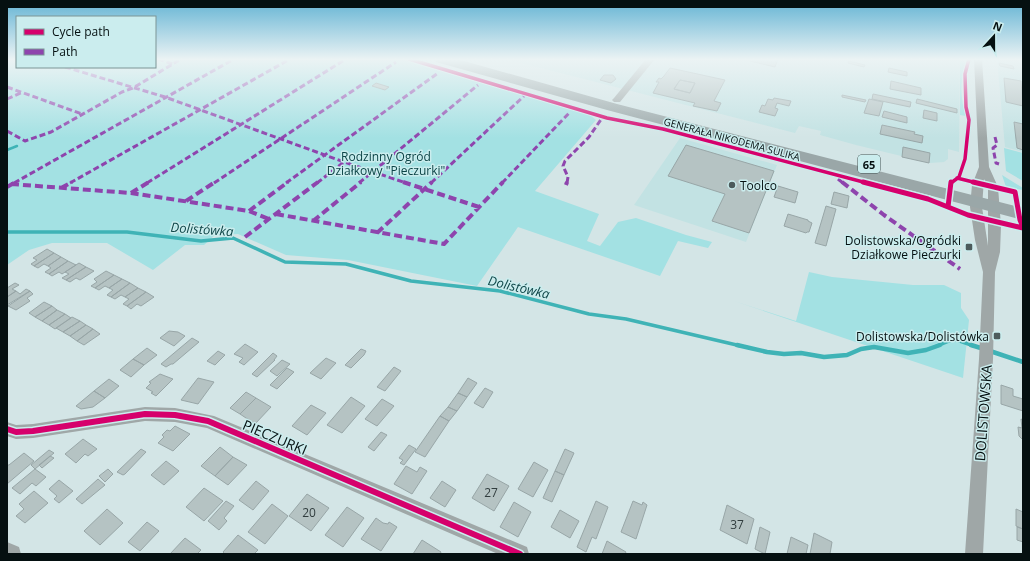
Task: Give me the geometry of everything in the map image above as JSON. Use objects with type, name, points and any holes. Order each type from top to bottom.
[{"type":"highway","name":"GENERAŁA NIKODEMA SULIKA","points":[[541,85],[627,111],[985,199],[1023,204]]},
{"type":"highway","name":"GENERAŁA NIKODEMA SULIKA","points":[[557,85],[985,199],[1023,214]]},
{"type":"street","points":[[617,100],[629,85]]},
{"type":"street","name":"DOLISTOWSKA","points":[[979,85],[984,167],[993,187],[985,199],[977,217],[982,249],[989,272]]},
{"type":"street","name":"DOLISTOWSKA","points":[[974,554],[987,351],[989,272],[994,252],[985,199],[977,183],[984,167]]},
{"type":"street","name":"PIECZURKI","points":[[7,429],[16,432],[33,432],[145,414],[175,415],[208,421],[520,554]]},
{"type":"street","points":[[7,551],[12,554]]},
{"type":"shaded area","points":[[608,85],[960,85],[959,152],[948,149],[948,159],[944,162],[930,163],[856,145],[820,135],[821,131],[799,126],[795,133]]},
{"type":"shaded area","points":[[999,85],[1023,85],[1023,152],[1005,147]]},
{"type":"shaded area","points":[[680,138],[777,165],[746,242],[634,205]]},
{"type":"green space","name":"Rodzinny Ogród Działkowy \"Pieczurki\"","points":[[7,85],[489,85],[590,115],[596,120],[535,191],[599,214],[587,241],[600,246],[618,222],[636,218],[712,242],[708,248],[678,241],[660,276],[518,227],[477,286],[348,260],[286,255],[238,234],[215,235],[204,245],[185,245],[153,270],[107,243],[52,243],[29,250],[7,265]]},
{"type":"green space","points":[[960,85],[962,85],[963,103],[966,116],[960,115]]},
{"type":"green space","points":[[1004,148],[1023,153],[1023,181],[1006,171]]},
{"type":"green space","points":[[1002,175],[1023,188],[1023,190],[1006,187]]},
{"type":"green space","points":[[809,272],[832,277],[913,285],[944,285],[961,293],[961,308],[969,320],[963,378],[734,301],[796,321]]},
{"type":"building","points":[[383,85],[389,87],[385,90],[372,86]]},
{"type":"building","points":[[657,85],[677,85],[674,89],[690,93],[694,85],[722,85],[714,101],[721,103],[717,111],[693,106],[695,103],[653,93]]},
{"type":"building","points":[[677,85],[694,85],[690,93],[674,89]]},
{"type":"building","points":[[890,85],[909,85],[921,88],[921,95],[890,89]]},
{"type":"building","points":[[1005,85],[1021,85],[1023,106],[1006,102]]},
{"type":"building","points":[[873,94],[911,102],[910,107],[872,99]]},
{"type":"building","points":[[842,95],[866,100],[865,102],[842,97]]},
{"type":"building","points":[[774,98],[791,101],[789,106],[777,103],[775,108],[778,109],[775,116],[759,112],[762,105],[765,106],[768,99],[773,100]]},
{"type":"building","points":[[869,99],[883,102],[879,116],[864,113]]},
{"type":"building","points":[[917,99],[957,109],[957,113],[916,103]]},
{"type":"building","points":[[924,110],[937,113],[937,121],[923,118]]},
{"type":"building","points":[[884,111],[907,117],[907,123],[882,117]]},
{"type":"building","points":[[1014,122],[1023,124],[1023,150],[1017,148]]},
{"type":"building","points":[[882,125],[915,132],[914,134],[923,136],[922,143],[880,134]]},
{"type":"building","name":"Toolco","points":[[686,145],[774,171],[749,233],[712,221],[725,194],[668,176]]},
{"type":"building","points":[[903,147],[930,153],[929,163],[902,157]]},
{"type":"building","points":[[778,186],[798,192],[795,203],[774,197]]},
{"type":"building","points":[[834,192],[849,196],[847,208],[831,204]]},
{"type":"building","points":[[826,206],[836,209],[826,246],[815,243]]},
{"type":"building","points":[[788,214],[808,220],[812,223],[809,232],[806,233],[784,226]]},
{"type":"building","points":[[47,249],[54,253],[34,266],[31,264],[37,260],[33,258]]},
{"type":"building","points":[[54,253],[61,257],[48,266],[44,264],[38,268],[34,266]]},
{"type":"building","points":[[61,257],[68,261],[49,274],[45,272],[51,268],[48,266]]},
{"type":"building","points":[[68,261],[76,265],[62,274],[59,272],[52,276],[49,274]]},
{"type":"building","points":[[79,263],[86,267],[66,280],[62,278],[69,274],[65,272]]},
{"type":"building","points":[[86,267],[94,271],[80,280],[76,278],[70,282],[66,280]]},
{"type":"building","points":[[106,271],[114,275],[95,288],[91,286],[97,282],[94,279]]},
{"type":"building","points":[[114,275],[122,279],[109,288],[105,286],[99,290],[95,288]]},
{"type":"building","points":[[122,279],[130,283],[111,297],[107,295],[113,290],[109,288]]},
{"type":"building","points":[[15,283],[19,285],[12,289],[16,291],[7,297],[7,288]]},
{"type":"building","points":[[130,283],[138,288],[125,297],[121,295],[115,299],[111,297]]},
{"type":"building","points":[[138,288],[146,292],[127,306],[123,304],[129,299],[125,297]]},
{"type":"building","points":[[26,289],[30,291],[7,305],[7,297],[16,291],[20,294]]},
{"type":"building","points":[[30,291],[33,294],[27,298],[30,301],[16,310],[8,306]]},
{"type":"building","points":[[146,292],[154,297],[141,306],[137,304],[131,309],[127,306]]},
{"type":"building","points":[[44,302],[52,306],[35,317],[29,313]]},
{"type":"building","points":[[52,306],[57,310],[42,321],[35,317]]},
{"type":"building","points":[[57,310],[65,314],[49,325],[42,321]]},
{"type":"building","points":[[65,314],[71,318],[55,329],[49,325]]},
{"type":"building","points":[[72,317],[80,321],[63,332],[56,328]]},
{"type":"building","points":[[80,321],[86,325],[70,336],[63,332]]},
{"type":"building","points":[[86,325],[93,329],[77,341],[70,336]]},
{"type":"building","points":[[93,329],[100,334],[84,345],[77,341]]},
{"type":"building","points":[[169,331],[178,332],[185,336],[174,346],[160,338]]},
{"type":"building","points":[[192,338],[199,342],[173,364],[166,367],[161,364]]},
{"type":"building","points":[[245,344],[258,352],[244,365],[239,362],[243,358],[234,354]]},
{"type":"building","points":[[147,348],[157,355],[144,365],[133,359]]},
{"type":"building","points":[[361,349],[366,351],[364,355],[351,368],[345,365]]},
{"type":"building","points":[[218,351],[225,355],[215,365],[207,361]]},
{"type":"building","points":[[273,353],[277,356],[275,360],[257,377],[252,374]]},
{"type":"building","points":[[326,358],[336,363],[321,379],[310,373]]},
{"type":"building","points":[[133,359],[144,365],[131,377],[120,370]]},
{"type":"building","points":[[282,360],[290,364],[277,376],[270,371]]},
{"type":"building","points":[[394,367],[401,371],[385,391],[377,387]]},
{"type":"building","points":[[287,368],[294,372],[277,389],[270,385]]},
{"type":"building","points":[[160,374],[173,379],[156,396],[151,393],[153,392],[146,388],[151,383],[149,382]]},
{"type":"building","points":[[198,378],[214,382],[198,404],[181,400]]},
{"type":"building","points":[[468,378],[477,383],[467,397],[458,393]]},
{"type":"building","points":[[109,379],[119,386],[105,398],[94,391]]},
{"type":"building","points":[[1001,385],[1013,389],[1013,396],[1023,399],[1023,411],[1001,404]]},
{"type":"building","points":[[485,388],[493,392],[483,408],[474,403]]},
{"type":"building","points":[[94,391],[105,398],[93,407],[81,409],[76,406]]},
{"type":"building","points":[[246,392],[256,398],[240,414],[230,408]]},
{"type":"building","points":[[458,393],[467,397],[457,411],[448,407]]},
{"type":"building","points":[[351,397],[365,406],[342,433],[327,425]]},
{"type":"building","points":[[256,398],[271,407],[255,424],[240,414]]},
{"type":"building","points":[[382,399],[394,406],[377,426],[365,419]]},
{"type":"building","points":[[311,405],[326,413],[307,435],[292,426]]},
{"type":"building","points":[[448,407],[457,411],[449,421],[440,416]]},
{"type":"building","points":[[440,416],[449,421],[425,457],[415,452]]},
{"type":"building","points":[[1021,419],[1023,420],[1023,440],[1019,436],[1018,427],[1022,428]]},
{"type":"building","points":[[175,426],[190,434],[173,451],[158,443],[164,437],[162,435],[167,430],[170,431]]},
{"type":"building","points":[[381,432],[387,435],[374,451],[368,447]]},
{"type":"building","points":[[83,439],[97,449],[88,456],[85,454],[76,463],[65,454]]},
{"type":"building","points":[[409,445],[416,449],[404,465],[400,463],[403,460],[399,458]]},
{"type":"building","points":[[220,447],[233,457],[215,476],[201,466]]},
{"type":"building","points":[[141,449],[146,452],[125,474],[123,475],[117,472]]},
{"type":"building","points":[[565,449],[574,453],[564,475],[555,471]]},
{"type":"building","points":[[49,450],[54,453],[35,469],[31,465]]},
{"type":"building","points":[[24,453],[34,461],[7,484],[7,465]]},
{"type":"building","points":[[50,456],[54,458],[42,468],[39,465]]},
{"type":"building","points":[[233,457],[247,465],[228,485],[215,476]]},
{"type":"building","points":[[166,461],[179,471],[164,485],[151,475]]},
{"type":"building","points":[[534,462],[548,470],[533,497],[518,489]]},
{"type":"building","points":[[406,466],[417,472],[420,467],[427,471],[412,494],[394,484]]},
{"type":"building","points":[[35,469],[46,477],[36,486],[32,483],[20,494],[12,488]]},
{"type":"building","points":[[108,469],[113,474],[105,482],[99,476]]},
{"type":"building","points":[[555,471],[564,475],[552,502],[543,498]]},
{"type":"building","points":[[487,474],[509,486],[494,511],[472,498]]},
{"type":"building","points":[[98,479],[105,485],[82,504],[76,499]]},
{"type":"building","points":[[59,480],[73,491],[59,503],[54,499],[57,496],[49,489]]},
{"type":"building","points":[[256,481],[269,491],[253,510],[239,500]]},
{"type":"building","points":[[442,481],[456,490],[445,507],[430,498]]},
{"type":"building","points":[[204,488],[223,501],[204,521],[186,507]]},
{"type":"building","points":[[34,491],[48,503],[25,523],[16,516],[24,509],[19,504]]},
{"type":"building","points":[[307,494],[329,508],[311,531],[289,516]]},
{"type":"building","points":[[226,501],[234,506],[224,518],[227,521],[219,530],[208,521]]},
{"type":"building","points":[[596,501],[608,507],[596,539],[592,537],[586,552],[577,547]]},
{"type":"building","points":[[633,501],[642,505],[643,502],[647,505],[636,539],[621,532]]},
{"type":"building","points":[[514,502],[531,512],[518,537],[500,527]]},
{"type":"building","points":[[272,504],[288,516],[265,544],[248,532]]},
{"type":"building","points":[[727,505],[754,519],[747,544],[720,530]]},
{"type":"building","points":[[347,507],[364,518],[343,547],[325,535]]},
{"type":"building","points":[[107,509],[123,523],[100,545],[84,531]]},
{"type":"building","points":[[1016,509],[1023,512],[1023,529],[1016,526]]},
{"type":"building","points":[[560,510],[579,521],[570,538],[551,527]]},
{"type":"building","points":[[376,518],[383,523],[388,524],[389,522],[397,527],[381,551],[361,539]]},
{"type":"building","points":[[147,522],[159,531],[140,551],[128,542]]},
{"type":"building","points":[[760,527],[770,532],[765,554],[755,549]]},
{"type":"building","points":[[1017,527],[1023,529],[1023,542],[1017,540]]},
{"type":"building","points":[[814,533],[832,542],[830,554],[810,554]]},
{"type":"building","points":[[238,535],[258,550],[254,554],[225,554],[223,552]]},
{"type":"building","points":[[791,537],[808,545],[806,554],[787,554]]},
{"type":"building","points":[[185,538],[201,550],[197,554],[170,554]]},
{"type":"building","points":[[422,540],[441,552],[440,554],[413,554]]},
{"type":"building","points":[[607,541],[626,552],[625,554],[602,554]]},
{"type":"waterway","points":[[7,150],[17,146]]},
{"type":"waterway","name":"Dolistówka","points":[[7,232],[127,232],[201,241],[233,238],[285,262],[346,264],[411,281],[500,291],[589,314],[626,319],[741,346]]},
{"type":"waterway","name":"Dolistówka","points":[[937,346],[954,339],[972,345]]},
{"type":"waterway","name":"Dolistówka","points":[[737,345],[767,352],[784,354],[801,353],[824,357],[847,355],[861,349],[874,347],[908,353],[926,350],[940,345]]},
{"type":"waterway","name":"Dolistówka","points":[[972,345],[984,349]]},
{"type":"waterway","name":"Dolistówka","points":[[990,351],[1023,362]]},
{"type":"marked path","points":[[126,85],[165,97],[344,162],[479,207]]},
{"type":"marked path","points":[[7,131],[25,141],[51,132],[122,92],[138,85]]},
{"type":"marked path","points":[[7,187],[188,85]]},
{"type":"marked path","points":[[61,188],[244,85]]},
{"type":"marked path","points":[[131,193],[303,85]]},
{"type":"marked path","points":[[186,201],[361,85]]},
{"type":"marked path","points":[[249,211],[323,155],[421,85]]},
{"type":"marked path","points":[[313,221],[478,85]]},
{"type":"marked path","points":[[7,87],[82,114]]},
{"type":"marked path","points":[[7,99],[23,92]]},
{"type":"marked path","points":[[377,233],[524,96]]},
{"type":"marked path","points":[[276,214],[444,244],[570,112]]},
{"type":"marked path","points":[[566,185],[568,177],[563,166],[565,161],[589,137],[602,118]]},
{"type":"marked path","points":[[995,137],[997,145],[993,148],[994,159],[996,163],[999,164]]},
{"type":"marked path","points":[[245,237],[344,162]]},
{"type":"marked path","points":[[838,179],[884,215],[960,269]]},
{"type":"marked path","points":[[11,184],[131,193],[249,211],[269,219]]},
{"type":"cycle path","points":[[497,85],[607,118],[663,129],[928,199],[968,215],[1023,228]]},
{"type":"cycle path","points":[[948,207],[950,201],[951,182],[959,177],[965,159],[969,120],[966,107],[965,85]]},
{"type":"cycle path","points":[[957,178],[1015,192],[1020,220],[1023,227]]},
{"type":"cycle path","points":[[7,429],[16,432],[33,431],[145,414],[175,415],[208,421],[520,554]]},
{"type":"place","name":"Toolco","points":[[732,185]]},
{"type":"place","name":"Dolistowska/Ogródki Działkowe Pieczurki","points":[[969,247]]},
{"type":"place","name":"Dolistowska/Dolistówka","points":[[997,336]]}]
